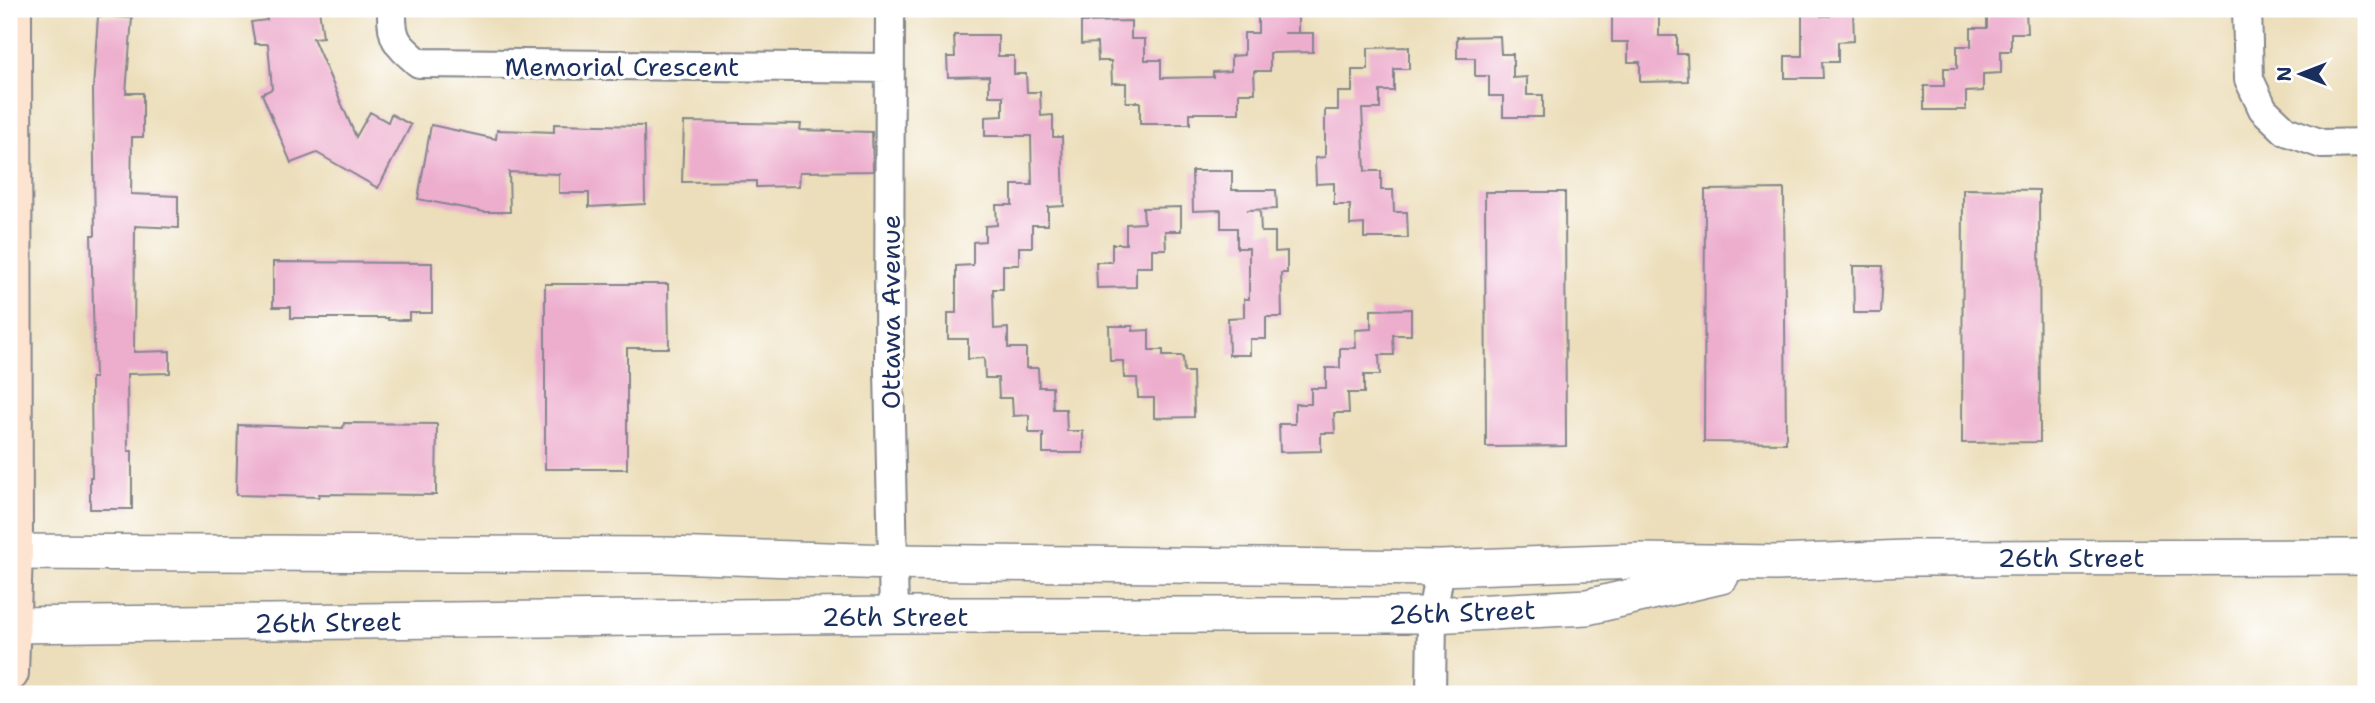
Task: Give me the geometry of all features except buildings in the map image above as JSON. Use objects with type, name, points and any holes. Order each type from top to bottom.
[{"type":"main road","points":[[9,673],[12,9]]},
{"type":"street","name":"Memorial Crescent","points":[[392,9],[397,44],[419,63],[890,68]]},
{"type":"street","name":"Ottawa Avenue","points":[[890,9],[889,370],[894,615]]},
{"type":"street","points":[[2247,9],[2249,79],[2263,109],[2286,131],[2322,144],[2366,143]]},
{"type":"street","name":"26th Street","points":[[11,552],[666,555],[893,562],[1440,568],[1637,561],[1776,564],[1836,559],[1919,558],[2366,557]]},
{"type":"street","name":"26th Street","points":[[10,625],[894,615],[1432,615],[1587,607],[1776,564]]},
{"type":"street","points":[[1431,694],[1432,615],[1440,568]]}]
